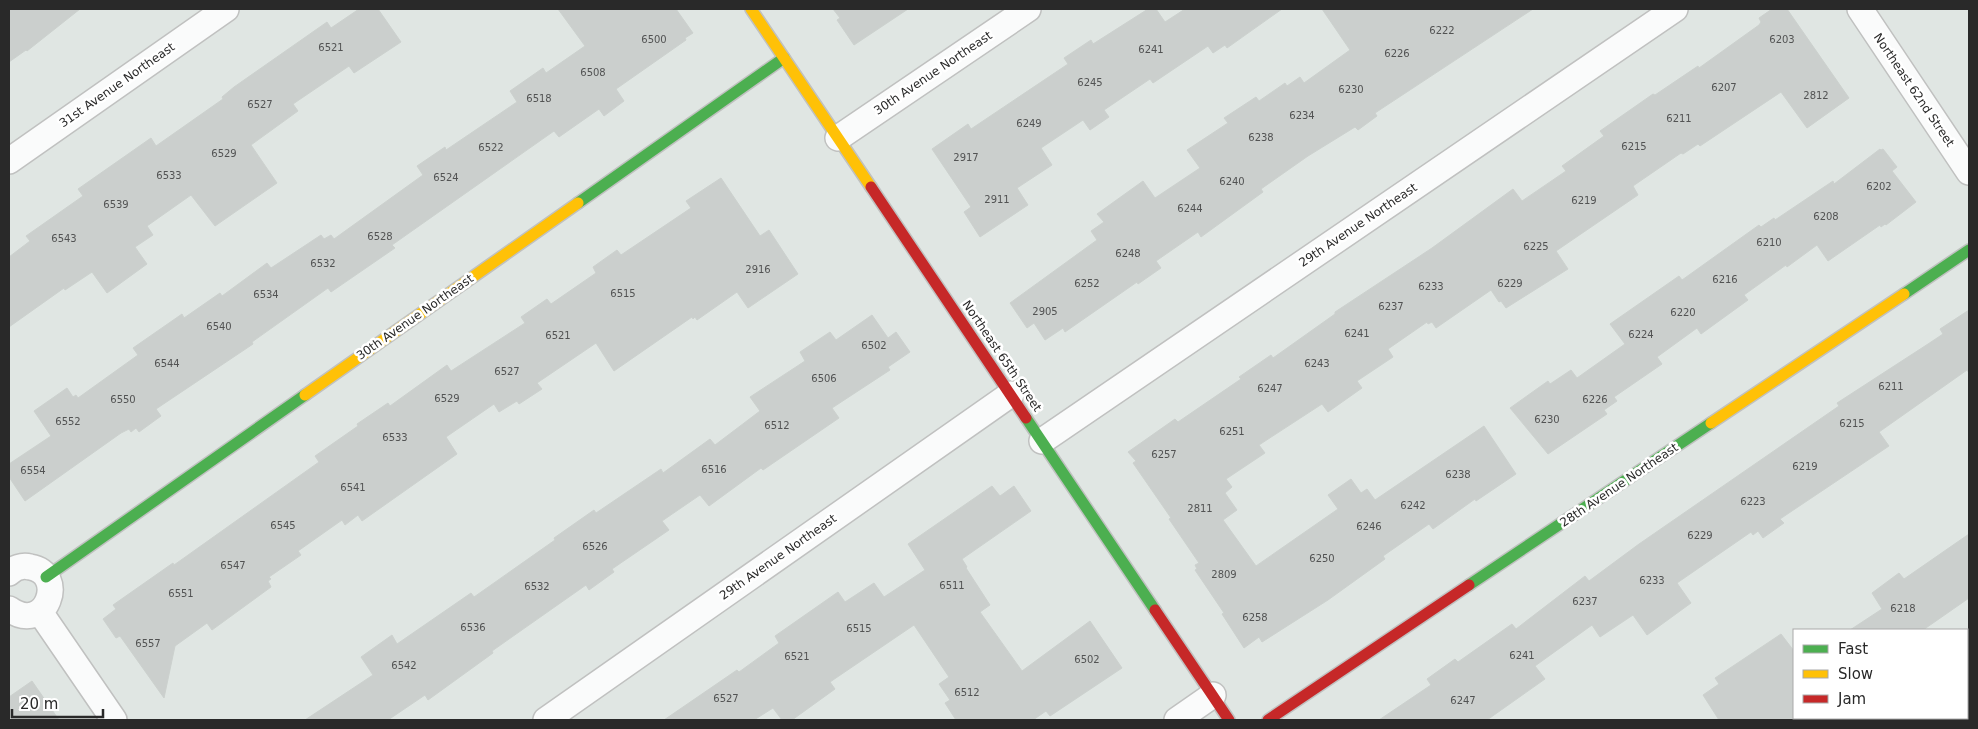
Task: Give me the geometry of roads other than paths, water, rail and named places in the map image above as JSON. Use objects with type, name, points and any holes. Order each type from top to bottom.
[{"type":"street","name":"31st Avenue Northeast","points":[[9,160],[226,9]]},
{"type":"street","name":"Northeast 65th Street","points":[[750,9],[1229,720]]},
{"type":"street","name":"30th Avenue Northeast","points":[[838,138],[1028,9]]},
{"type":"street","name":"29th Avenue Northeast","points":[[1042,441],[1675,9]]},
{"type":"street","name":"Northeast 62nd Street","points":[[1860,9],[1969,172]]},
{"type":"street","name":"30th Avenue Northeast","points":[[46,577],[784,58]]},
{"type":"street","name":"28th Avenue Northeast","points":[[1268,720],[1969,250]]},
{"type":"street","name":"29th Avenue Northeast","points":[[546,720],[1011,394]]},
{"type":"street","points":[[9,609],[23,616],[31,616],[40,612],[49,602],[51,594],[46,577],[36,568],[28,566],[10,569]]},
{"type":"street","points":[[40,612],[114,720]]},
{"type":"street","points":[[1176,720],[1213,695]]}]
